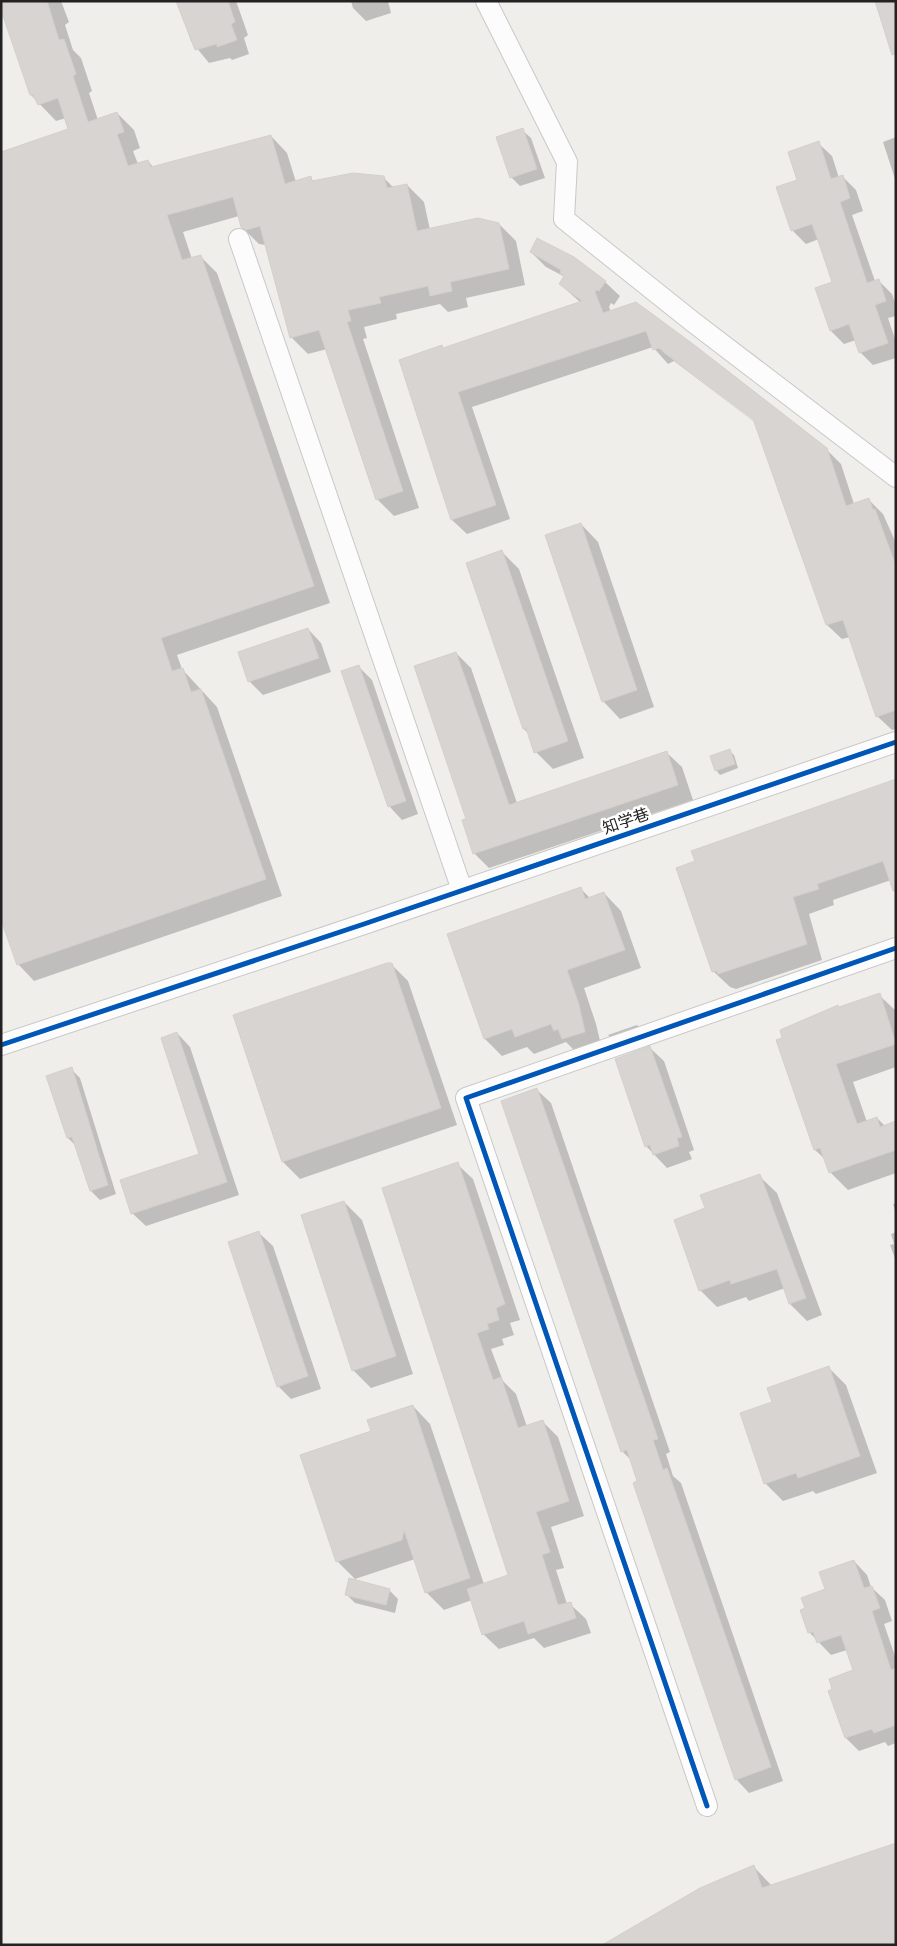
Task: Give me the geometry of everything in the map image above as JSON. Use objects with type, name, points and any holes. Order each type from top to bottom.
[{"type":"street","points":[[486,1],[567,162],[564,219],[693,322],[896,477]]},
{"type":"street","points":[[239,239],[462,890]]},
{"type":"street","name":"知学巷","points":[[1,1045],[364,924],[896,742]]},
{"type":"street","points":[[707,1806],[466,1098],[896,948]]},
{"type":"building","points":[[1,1],[47,1],[59,40],[64,39],[76,74],[73,76],[88,122],[117,112],[124,132],[117,134],[128,166],[148,160],[151,167],[271,135],[285,184],[311,176],[312,181],[353,173],[384,176],[387,188],[407,184],[417,231],[478,218],[499,223],[509,269],[450,282],[452,291],[430,296],[428,286],[379,297],[381,303],[348,310],[351,321],[347,322],[403,491],[376,500],[319,330],[290,338],[260,226],[246,230],[241,227],[233,197],[167,215],[182,260],[201,255],[314,586],[161,638],[172,671],[183,668],[191,692],[201,689],[266,879],[17,965],[1,920],[1,152],[68,129],[58,98],[38,105],[33,95],[30,95],[1,10]]},
{"type":"building","points":[[176,1],[228,1],[235,22],[231,24],[237,40],[217,47],[217,44],[195,50]]},
{"type":"building","points":[[875,1],[896,1],[896,54],[892,55]]},
{"type":"building","points":[[523,128],[537,169],[510,178],[496,137]]},
{"type":"building","points":[[819,141],[831,179],[843,175],[850,198],[840,202],[867,283],[879,279],[886,301],[875,305],[888,343],[859,353],[849,324],[830,331],[815,288],[832,282],[812,224],[791,231],[776,187],[797,180],[788,152]]},
{"type":"building","points":[[537,238],[574,257],[606,281],[599,291],[596,290],[595,292],[603,313],[636,302],[827,448],[846,506],[869,498],[873,510],[875,509],[896,566],[896,710],[876,717],[843,620],[826,625],[753,419],[659,348],[653,350],[646,331],[458,392],[496,505],[451,520],[399,360],[442,345],[443,348],[582,301],[559,284],[564,276],[560,273],[561,270],[530,252]]},
{"type":"building","points":[[581,523],[637,690],[602,702],[545,535]]},
{"type":"building","points":[[502,550],[568,741],[534,753],[526,728],[523,729],[466,563]]},
{"type":"building","points":[[308,628],[319,658],[248,682],[238,652]]},
{"type":"building","points":[[456,652],[509,805],[667,751],[678,785],[473,854],[462,820],[466,819],[414,666]]},
{"type":"building","points":[[359,665],[406,801],[388,807],[341,671]]},
{"type":"building","points":[[730,749],[735,764],[715,771],[710,756]]},
{"type":"building","points":[[896,779],[896,891],[893,891],[883,861],[817,884],[819,889],[793,897],[807,944],[718,974],[717,971],[712,972],[676,868],[695,861],[691,851]]},
{"type":"building","points":[[581,887],[585,899],[604,892],[625,950],[567,970],[579,1005],[585,1032],[562,1039],[558,1029],[554,1031],[551,1024],[515,1037],[512,1029],[484,1039],[447,934]]},
{"type":"building","points":[[387,963],[392,963],[441,1108],[282,1162],[233,1015]]},
{"type":"building","points":[[880,993],[896,1044],[836,1064],[857,1124],[877,1117],[880,1127],[896,1121],[896,1150],[829,1173],[820,1148],[814,1150],[776,1040],[782,1038],[780,1030],[838,1005],[839,1007]]},
{"type":"building","points":[[177,1032],[227,1182],[131,1214],[120,1180],[199,1154],[161,1038]]},
{"type":"building","points":[[650,1046],[682,1137],[677,1138],[679,1146],[653,1155],[650,1145],[645,1147],[615,1059]]},
{"type":"building","points":[[72,1067],[108,1185],[90,1191],[72,1137],[67,1138],[46,1076]]},
{"type":"building","points":[[537,1088],[658,1439],[653,1440],[663,1470],[667,1468],[771,1767],[735,1780],[633,1483],[637,1481],[627,1450],[621,1452],[501,1101]]},
{"type":"building","points":[[458,1162],[505,1304],[496,1308],[499,1320],[487,1324],[489,1329],[477,1333],[493,1380],[501,1377],[518,1428],[543,1420],[569,1501],[536,1512],[550,1552],[542,1555],[558,1605],[571,1602],[576,1618],[528,1634],[524,1621],[482,1635],[467,1589],[508,1575],[382,1188]]},
{"type":"building","points":[[760,1174],[806,1298],[789,1304],[777,1269],[731,1284],[730,1280],[699,1291],[674,1220],[705,1208],[700,1195]]},
{"type":"building","points":[[344,1201],[396,1356],[352,1371],[301,1215]]},
{"type":"building","points":[[259,1231],[308,1376],[277,1387],[228,1242]]},
{"type":"building","points":[[829,1366],[860,1456],[798,1478],[796,1473],[764,1484],[740,1413],[772,1402],[767,1388]]},
{"type":"building","points":[[413,1405],[470,1578],[425,1593],[404,1530],[402,1540],[336,1562],[300,1455],[371,1431],[367,1420]]},
{"type":"building","points":[[854,1560],[864,1588],[872,1586],[880,1608],[872,1611],[891,1670],[896,1668],[896,1725],[874,1733],[872,1729],[845,1738],[828,1691],[832,1689],[829,1679],[853,1670],[841,1635],[817,1643],[813,1632],[808,1633],[800,1610],[805,1608],[801,1598],[825,1589],[819,1572]]},
{"type":"building","points":[[349,1578],[390,1589],[386,1605],[345,1595]]},
{"type":"building","points":[[896,1843],[896,1945],[602,1945],[700,1888],[754,1865],[762,1888]]},
{"type":"cycle path","points":[[1,1045],[364,924],[896,742]]},
{"type":"cycle path","points":[[707,1806],[466,1098],[896,948]]}]
